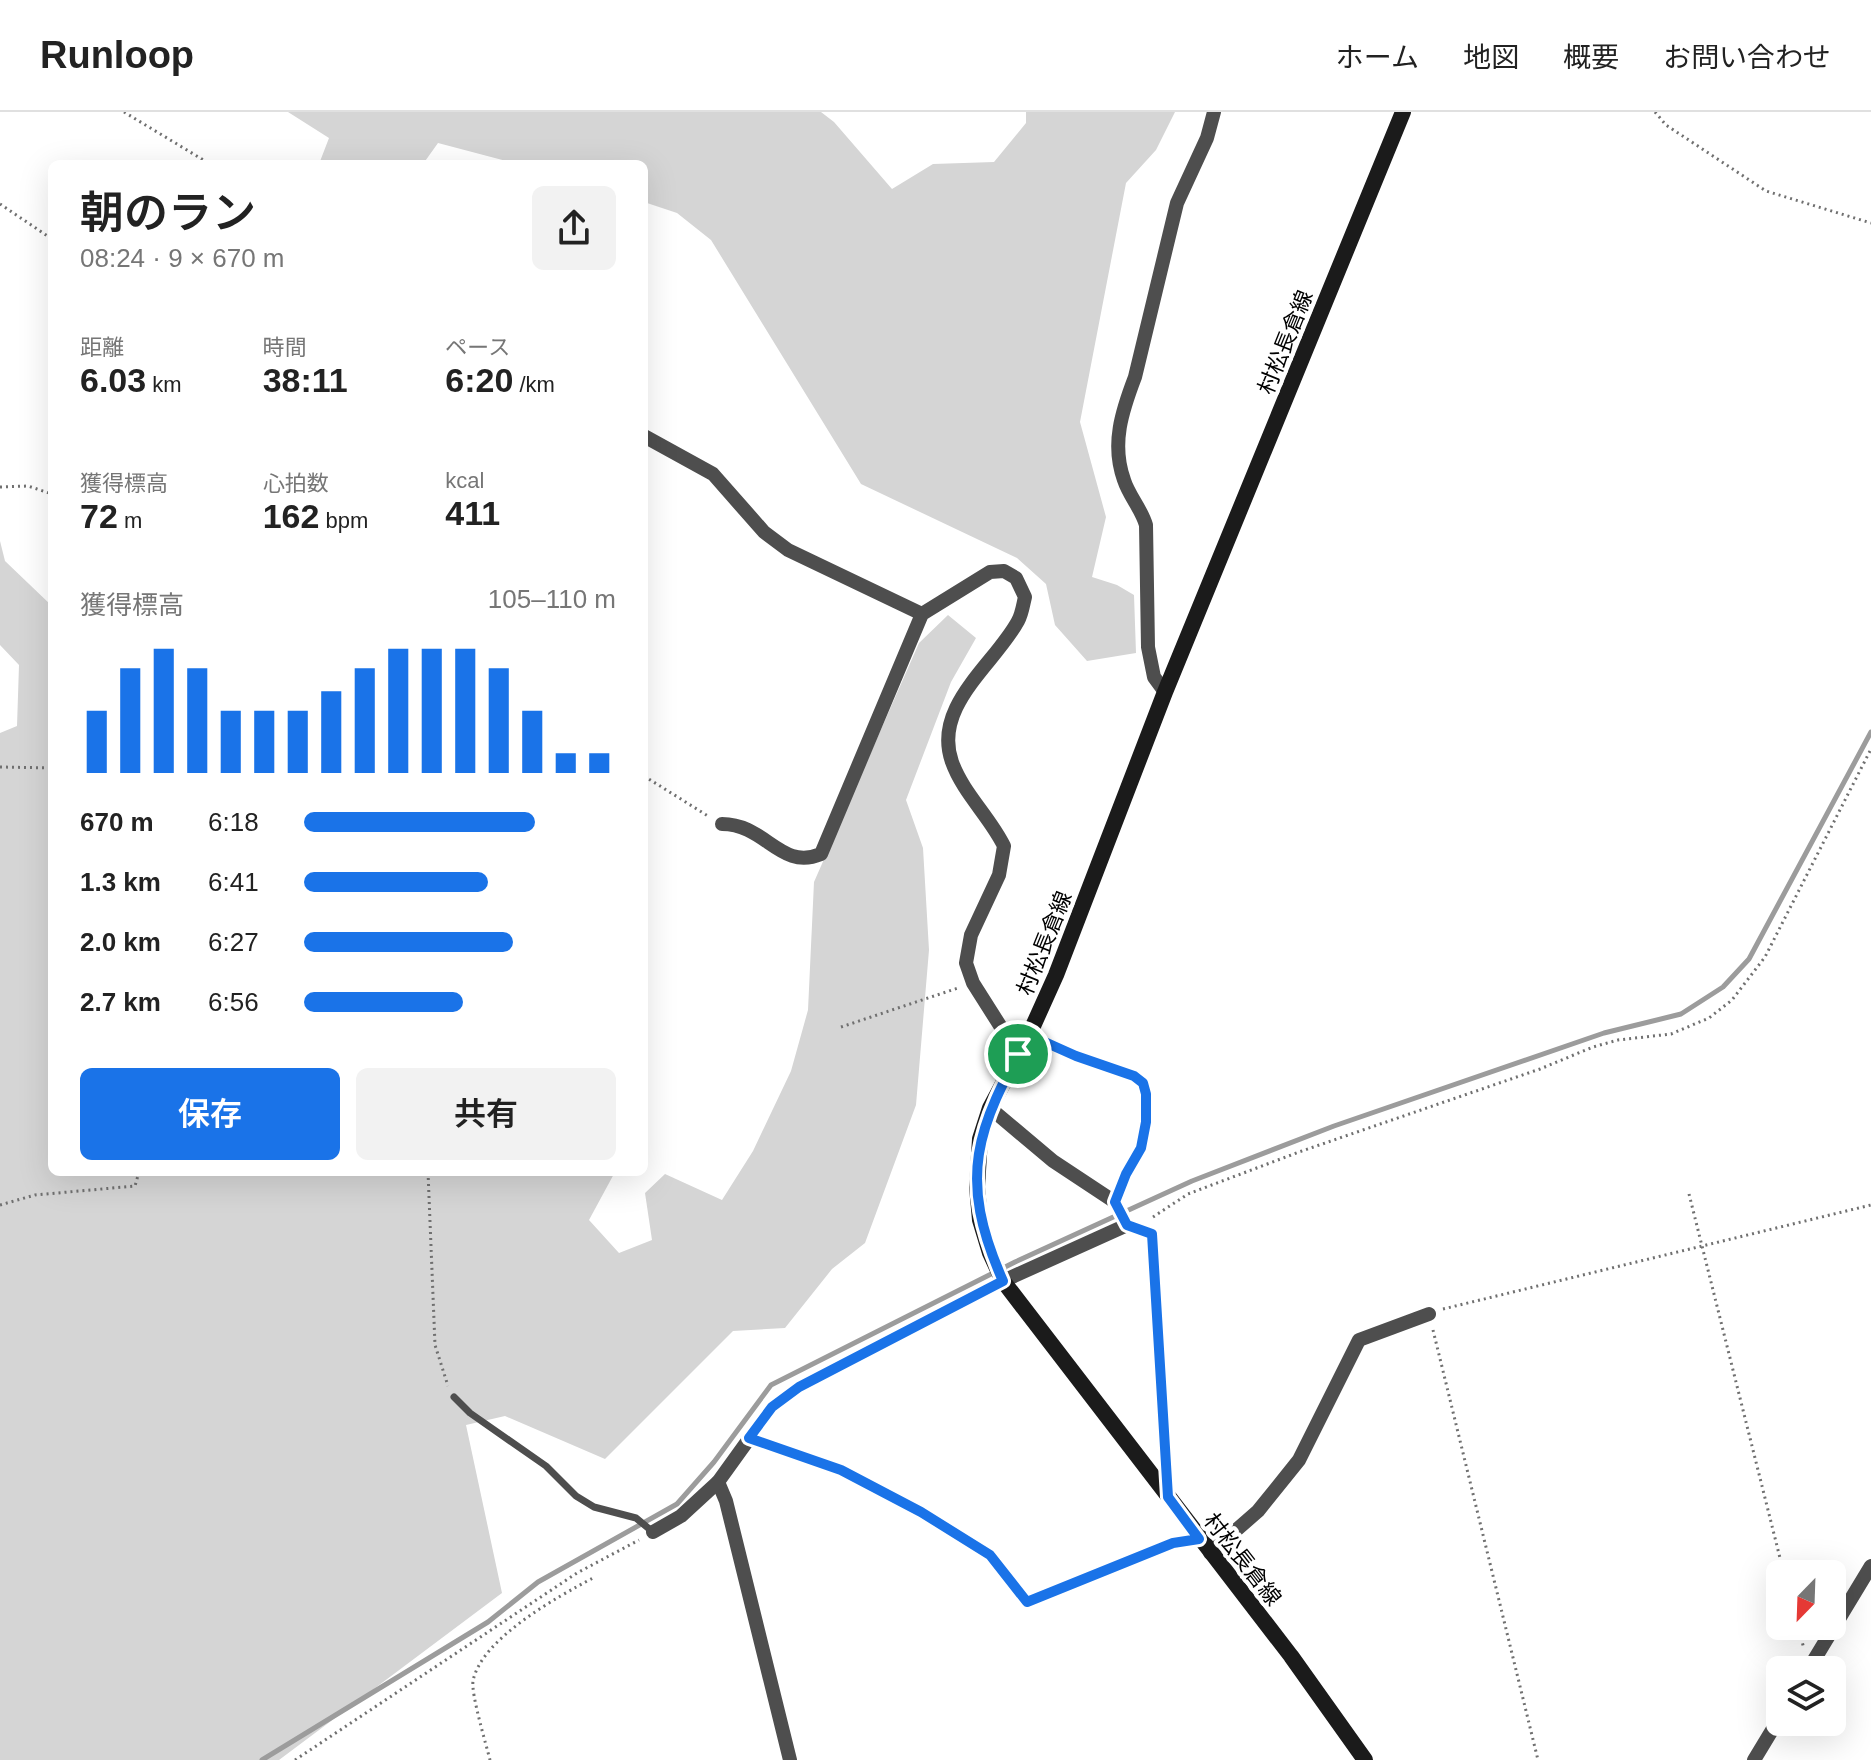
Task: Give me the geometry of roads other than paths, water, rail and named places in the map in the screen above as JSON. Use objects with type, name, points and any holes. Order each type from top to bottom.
[{"type":"main road","name":"村松長倉線","points":[[1365,1760],[1291,1656],[1003,1281],[980,1220],[977,1187],[980,1139],[990,1108],[1029,1035],[1056,975],[1165,692],[1403,112]]},
{"type":"street","points":[[1165,692],[1154,677],[1148,647],[1146,525],[1142,511],[1124,482],[1117,448],[1125,404],[1135,377],[1177,203],[1207,138],[1214,112]]},
{"type":"street","points":[[648,438],[713,474],[764,532],[788,550],[922,614]]},
{"type":"street","points":[[722,824],[747,827],[779,850],[799,859],[821,854],[922,614],[990,572],[1004,571],[1016,578],[1025,597],[1019,620],[962,697],[950,728],[948,743],[957,774],[1004,846],[999,875],[967,948],[966,963],[973,983],[1018,1054]]},
{"type":"street","points":[[1029,1035],[1076,1056],[1134,1076],[1143,1083],[1146,1122],[1141,1148],[1115,1202]]},
{"type":"street","points":[[990,1108],[1053,1161],[1115,1202],[1127,1225],[1152,1234],[1168,1497]]},
{"type":"street","points":[[653,1532],[681,1516],[718,1482],[772,1407],[799,1387],[1003,1281],[1127,1225]]},
{"type":"street","points":[[1210,1553],[1258,1511],[1299,1460],[1359,1340],[1429,1314]]},
{"type":"street","points":[[718,1482],[726,1501],[790,1760]]},
{"type":"street","points":[[1816,1656],[1871,1566]]},
{"type":"street","points":[[1754,1760],[1769,1736]]},
{"type":"lane","points":[[454,1397],[470,1413],[546,1466],[576,1496],[594,1507],[636,1518],[653,1532]]},
{"type":"lane","points":[[749,1438],[841,1470],[921,1512],[990,1555],[1027,1602],[1173,1543],[1199,1539]]},
{"type":"waterway","points":[[262,1760],[488,1622],[538,1582],[677,1504],[714,1462],[771,1385],[1015,1262],[1192,1181],[1334,1126],[1604,1033],[1681,1014],[1723,987],[1749,959],[1871,732]]}]
